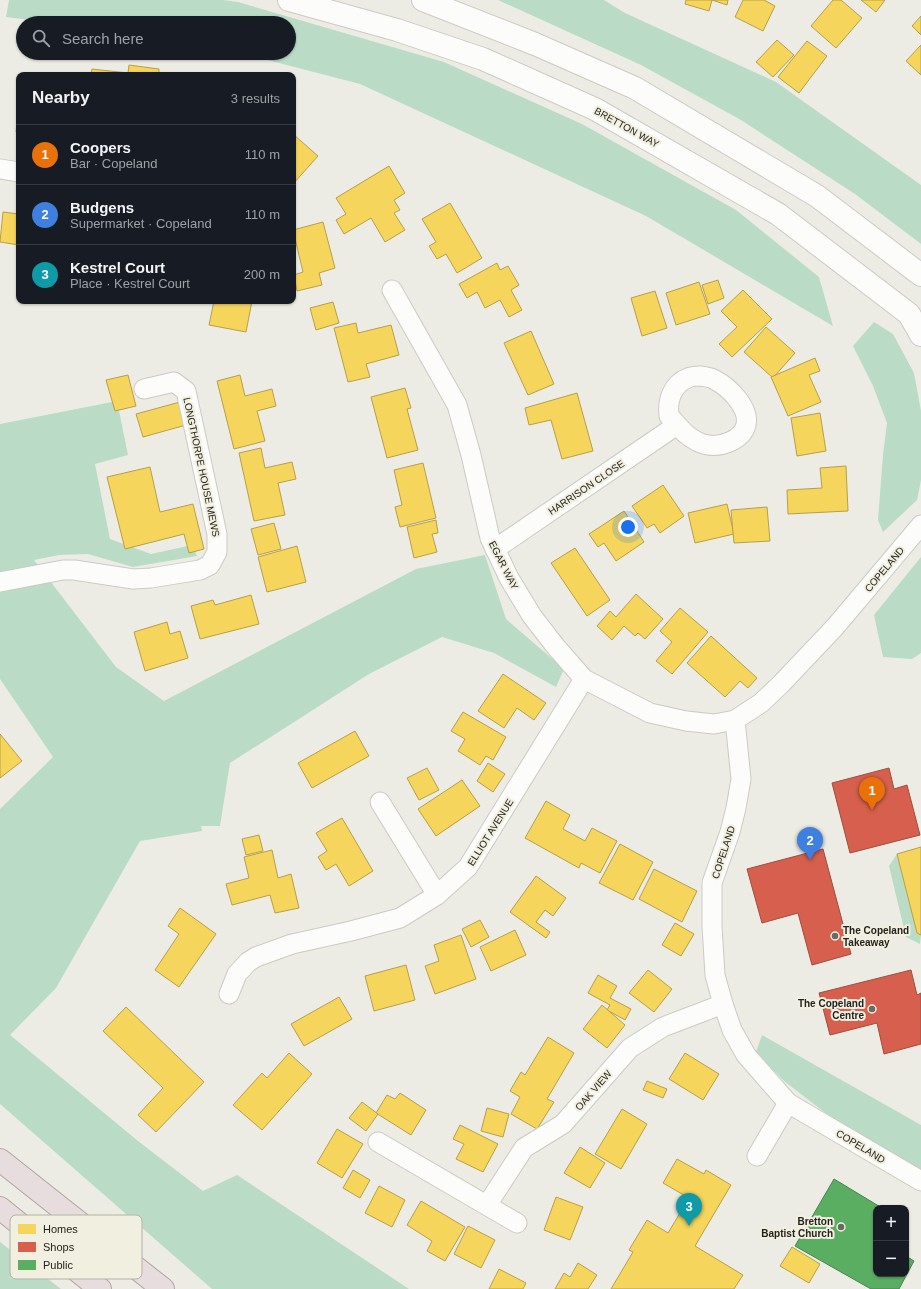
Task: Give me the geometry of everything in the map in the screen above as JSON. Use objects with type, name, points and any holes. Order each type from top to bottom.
[{"type":"highway","points":[[0,1160],[69,1215]]},
{"type":"highway","points":[[0,1208],[10,1216]]},
{"type":"highway","points":[[142,1272],[163,1289]]},
{"type":"highway","points":[[88,1279],[100,1289]]},
{"type":"street","name":"BRETTON WAY","points":[[288,0],[398,30],[483,59],[595,109],[778,214],[908,314],[921,335]]},
{"type":"street","points":[[423,0],[535,44],[635,88],[817,196],[921,275]]},
{"type":"street","points":[[0,169],[16,172]]},
{"type":"street","name":"EGAR WAY","points":[[392,290],[458,405],[490,538],[495,549],[509,578],[532,616],[556,647],[584,679],[650,713],[686,721],[714,724],[735,720]]},
{"type":"street","name":"LONGTHORPE HOUSE MEWS","points":[[0,582],[63,570],[74,570],[133,579],[150,578],[200,570],[210,565],[217,552],[217,534],[186,391],[174,382],[144,389]]},
{"type":"street","name":"HARRISON CLOSE","points":[[495,549],[677,424]]},
{"type":"street","name":"COPELAND","points":[[921,525],[834,627],[781,684],[761,704],[735,720],[741,779],[730,832],[712,882],[712,926],[715,975],[732,1030],[746,1055],[788,1103],[921,1181]]},
{"type":"street","name":"ELLIOT AVENUE","points":[[229,994],[237,974],[248,962],[256,957],[292,944],[400,918],[437,895],[468,867],[584,679]]},
{"type":"street","points":[[380,802],[437,895]]},
{"type":"street","name":"OAK VIEW","points":[[487,1205],[524,1148],[563,1124],[630,1048],[663,1027],[723,1004]]},
{"type":"street","points":[[757,1156],[788,1103]]},
{"type":"street","points":[[378,1142],[517,1223]]},
{"type":"green space","points":[[9,0],[223,0],[238,2],[286,16],[16,16],[16,18],[6,17]]},
{"type":"green space","points":[[498,0],[604,0],[625,13],[776,82],[921,185],[921,244],[855,194],[741,120],[641,65]]},
{"type":"green space","points":[[296,19],[444,62],[582,124],[736,210],[819,277],[833,326],[646,216],[360,84],[267,60],[296,60]]},
{"type":"green space","points":[[874,322],[893,334],[914,373],[921,411],[921,480],[917,500],[883,532],[878,520],[887,423],[873,386],[853,346]]},
{"type":"green space","points":[[117,401],[128,455],[95,464],[110,539],[151,554],[192,545],[197,556],[133,567],[88,554],[59,555],[34,560],[116,667],[164,701],[416,569],[485,555],[506,619],[564,669],[556,687],[494,653],[442,637],[369,674],[230,763],[220,826],[201,826],[202,831],[140,841],[56,988],[10,1035],[138,1141],[203,1191],[237,1175],[409,1289],[212,1289],[142,1228],[142,1215],[127,1215],[0,1104],[0,809],[53,757],[0,679],[0,424]]},
{"type":"green space","points":[[921,557],[921,653],[912,659],[883,657],[874,615]]},
{"type":"green space","points":[[897,854],[917,933],[921,935],[920,944],[906,937],[889,866]]},
{"type":"green space","points":[[762,1035],[921,1125],[921,1170],[845,1128],[784,1081],[756,1052]]},
{"type":"green space","points":[[0,1242],[10,1250],[10,1279],[48,1279],[61,1289],[0,1289]]},
{"type":"building: Homes","points":[[686,0],[712,0],[709,11],[685,4]]},
{"type":"building: Homes","points":[[712,0],[728,0],[727,5]]},
{"type":"building: Homes","points":[[743,0],[764,0],[775,6],[763,31],[735,17]]},
{"type":"building: Homes","points":[[833,0],[841,0],[862,18],[836,48],[811,26]]},
{"type":"building: Homes","points":[[861,0],[885,0],[876,12]]},
{"type":"building: Homes","points":[[921,16],[921,35],[912,26]]},
{"type":"building: Homes","points":[[777,40],[794,55],[773,77],[756,62]]},
{"type":"building: Homes","points":[[807,41],[827,56],[799,93],[778,77]]},
{"type":"building: Homes","points":[[921,45],[921,75],[906,61]]},
{"type":"building: Homes","points":[[129,65],[159,69],[159,72],[128,72]]},
{"type":"building: Homes","points":[[92,69],[119,72],[92,72]]},
{"type":"building: Homes","points":[[296,137],[318,156],[296,181]]},
{"type":"building: Homes","points":[[389,166],[405,193],[394,200],[400,210],[394,213],[405,230],[385,242],[371,218],[344,234],[336,220],[346,214],[336,198]]},
{"type":"building: Homes","points":[[450,203],[482,258],[457,273],[446,254],[437,259],[429,246],[436,242],[422,219]]},
{"type":"building: Homes","points":[[3,212],[16,214],[16,245],[0,242]]},
{"type":"building: Homes","points":[[323,222],[335,268],[319,273],[322,285],[297,291],[296,274],[303,272],[296,243],[296,229]]},
{"type":"building: Homes","points":[[497,263],[500,270],[508,266],[519,285],[511,290],[522,310],[509,317],[500,300],[485,308],[477,292],[467,298],[459,284]]},
{"type":"building: Homes","points":[[718,280],[724,298],[708,304],[702,285]]},
{"type":"building: Homes","points":[[699,282],[710,314],[676,325],[666,293]]},
{"type":"building: Homes","points":[[743,290],[772,319],[732,357],[719,344],[737,327],[721,311]]},
{"type":"building: Homes","points":[[655,291],[667,328],[642,336],[631,298]]},
{"type":"building: Homes","points":[[333,302],[339,323],[316,330],[310,308]]},
{"type":"building: Homes","points":[[213,304],[251,304],[246,332],[209,325]]},
{"type":"building: Homes","points":[[356,323],[358,333],[391,325],[399,355],[366,364],[370,377],[348,382],[334,328]]},
{"type":"building: Homes","points":[[766,327],[795,353],[773,378],[744,352]]},
{"type":"building: Homes","points":[[531,331],[554,384],[528,395],[504,343]]},
{"type":"building: Homes","points":[[815,358],[820,371],[809,375],[821,402],[788,416],[771,377]]},
{"type":"building: Homes","points":[[128,375],[136,406],[115,411],[106,380]]},
{"type":"building: Homes","points":[[240,375],[245,396],[272,389],[276,406],[257,411],[265,441],[234,449],[217,381]]},
{"type":"building: Homes","points":[[405,388],[411,408],[407,409],[418,450],[387,458],[371,397]]},
{"type":"building: Homes","points":[[577,393],[593,451],[562,459],[551,420],[529,425],[525,408]]},
{"type":"building: Homes","points":[[180,402],[186,425],[143,437],[136,414]]},
{"type":"building: Homes","points":[[820,413],[826,451],[797,456],[791,418]]},
{"type":"building: Homes","points":[[261,448],[265,468],[292,462],[296,479],[278,483],[285,515],[254,521],[239,453]]},
{"type":"building: Homes","points":[[423,463],[436,518],[400,527],[395,507],[402,505],[394,470]]},
{"type":"building: Homes","points":[[846,466],[848,511],[788,514],[787,490],[822,488],[820,468]]},
{"type":"building: Homes","points":[[150,467],[160,512],[193,504],[204,549],[189,553],[184,534],[125,549],[107,477]]},
{"type":"building: Homes","points":[[663,485],[684,516],[660,533],[654,524],[647,528],[632,506]]},
{"type":"building: Homes","points":[[727,504],[734,534],[695,543],[688,513]]},
{"type":"building: Homes","points":[[767,507],[770,541],[734,543],[731,510]]},
{"type":"building: Homes","points":[[624,511],[644,542],[616,561],[604,543],[598,547],[589,534]]},
{"type":"building: Homes","points":[[436,520],[438,533],[432,534],[437,552],[414,558],[407,527]]},
{"type":"building: Homes","points":[[274,523],[281,549],[258,555],[251,529]]},
{"type":"building: Homes","points":[[297,546],[306,582],[267,592],[258,557]]},
{"type":"building: Homes","points":[[575,548],[610,600],[587,616],[551,563]]},
{"type":"building: Homes","points":[[636,594],[663,619],[645,639],[638,633],[635,636],[624,626],[612,640],[597,626],[610,611],[616,617]]},
{"type":"building: Homes","points":[[251,595],[259,624],[200,639],[191,606],[213,600],[215,605]]},
{"type":"building: Homes","points":[[680,608],[708,632],[672,674],[656,661],[672,642],[660,631]]},
{"type":"building: Homes","points":[[167,622],[170,634],[180,631],[188,658],[145,671],[134,632]]},
{"type":"building: Homes","points":[[711,636],[757,678],[748,688],[740,681],[725,697],[687,663]]},
{"type":"building: Homes","points":[[503,674],[546,703],[534,720],[517,708],[504,728],[478,711]]},
{"type":"building: Homes","points":[[463,712],[506,737],[493,760],[486,756],[480,765],[458,751],[465,739],[451,731]]},
{"type":"building: Homes","points":[[355,731],[369,756],[312,788],[298,763]]},
{"type":"building: Homes","points":[[0,734],[22,761],[0,778]]},
{"type":"building: Homes","points":[[488,763],[505,774],[493,792],[477,781]]},
{"type":"building: Homes","points":[[427,768],[439,790],[419,800],[407,778]]},
{"type":"building: Homes","points":[[462,780],[480,806],[436,836],[418,809]]},
{"type":"building: Homes","points":[[546,801],[570,815],[563,829],[585,841],[592,828],[617,841],[600,873],[581,863],[579,868],[525,838]]},
{"type":"building: Homes","points":[[342,818],[373,871],[349,886],[336,864],[326,870],[318,857],[327,851],[316,833]]},
{"type":"building: Homes","points":[[259,835],[263,851],[246,855],[242,839]]},
{"type":"building: Homes","points":[[620,844],[653,862],[633,900],[599,883]]},
{"type":"building: Homes","points":[[921,847],[921,935],[917,933],[897,854]]},
{"type":"building: Homes","points":[[272,850],[278,878],[291,874],[299,908],[275,913],[270,895],[232,905],[226,884],[249,878],[244,857]]},
{"type":"building: Homes","points":[[654,869],[697,891],[682,922],[639,899]]},
{"type":"building: Homes","points":[[536,876],[566,898],[553,916],[545,910],[536,922],[550,932],[546,938],[510,912]]},
{"type":"building: Homes","points":[[180,908],[216,934],[179,987],[155,970],[179,934],[168,926]]},
{"type":"building: Homes","points":[[480,920],[489,937],[471,947],[462,929]]},
{"type":"building: Homes","points":[[675,923],[694,934],[681,956],[662,945]]},
{"type":"building: Homes","points":[[515,930],[526,955],[491,971],[480,947]]},
{"type":"building: Homes","points":[[461,935],[476,979],[435,994],[425,966],[439,961],[434,945]]},
{"type":"building: Homes","points":[[406,965],[415,1000],[374,1011],[365,976]]},
{"type":"building: Homes","points":[[648,970],[672,989],[654,1012],[629,993]]},
{"type":"building: Homes","points":[[598,975],[617,986],[610,998],[631,1009],[625,1020],[607,1010],[610,1005],[588,993]]},
{"type":"building: Homes","points":[[339,997],[352,1019],[304,1046],[291,1024]]},
{"type":"building: Homes","points":[[602,1005],[625,1025],[607,1048],[583,1029]]},
{"type":"building: Homes","points":[[126,1007],[204,1082],[156,1132],[138,1115],[163,1088],[103,1031]]},
{"type":"building: Homes","points":[[548,1037],[574,1053],[547,1099],[554,1102],[537,1129],[511,1114],[520,1097],[510,1091],[521,1072],[525,1075]]},
{"type":"building: Homes","points":[[289,1053],[312,1074],[262,1130],[233,1105],[262,1073],[267,1078]]},
{"type":"building: Homes","points":[[685,1053],[719,1074],[703,1100],[669,1079]]},
{"type":"building: Homes","points":[[647,1081],[667,1089],[663,1098],[643,1090]]},
{"type":"building: Homes","points":[[400,1093],[426,1110],[411,1135],[376,1113],[387,1095],[395,1099]]},
{"type":"building: Homes","points":[[362,1102],[378,1114],[366,1131],[349,1118]]},
{"type":"building: Homes","points":[[487,1108],[509,1114],[503,1137],[481,1131]]},
{"type":"building: Homes","points":[[622,1109],[647,1124],[621,1169],[595,1154]]},
{"type":"building: Homes","points":[[460,1125],[498,1144],[483,1172],[456,1159],[464,1144],[453,1139]]},
{"type":"building: Homes","points":[[337,1129],[363,1144],[342,1178],[317,1163]]},
{"type":"building: Homes","points":[[580,1147],[605,1163],[590,1188],[564,1173]]},
{"type":"building: Homes","points":[[677,1159],[704,1174],[706,1170],[731,1185],[695,1246],[743,1275],[734,1289],[611,1289],[633,1252],[629,1250],[647,1220],[668,1233],[689,1198],[663,1183]]},
{"type":"building: Homes","points":[[353,1170],[370,1180],[360,1198],[343,1188]]},
{"type":"building: Homes","points":[[379,1186],[405,1200],[392,1227],[365,1213]]},
{"type":"building: Homes","points":[[556,1197],[583,1207],[570,1240],[544,1230]]},
{"type":"building: Homes","points":[[421,1201],[465,1227],[445,1261],[427,1251],[432,1241],[407,1225]]},
{"type":"building: Homes","points":[[468,1226],[495,1240],[481,1268],[454,1254]]},
{"type":"building: Homes","points":[[792,1247],[820,1264],[809,1283],[780,1266]]},
{"type":"building: Homes","points":[[578,1263],[597,1275],[588,1289],[555,1289],[564,1273],[570,1277]]},
{"type":"building: Homes","points":[[499,1269],[526,1283],[523,1289],[489,1289]]},
{"type":"building: Shops","points":[[889,768],[894,789],[907,785],[920,835],[850,853],[832,783]]},
{"type":"building: Shops","points":[[823,849],[851,954],[812,965],[798,913],[762,923],[747,869]]},
{"type":"building: Shops","name":"The Copeland Centre","points":[[911,970],[917,995],[921,993],[921,1044],[884,1054],[877,1023],[830,1035],[819,993]]},
{"type":"building: Public","name":"Bretton Baptist Church","points":[[834,1179],[877,1205],[873,1205],[873,1277],[905,1277],[899,1289],[871,1289],[795,1246]]},
{"type":"building: Public","name":"Bretton Baptist Church","points":[[909,1258],[914,1261],[909,1270]]},
{"type":"place","name":"Coopers","points":[[872,810]]},
{"type":"place","name":"Budgens","points":[[810,860]]},
{"type":"place","name":"The Copeland Takeaway","points":[[835,936]]},
{"type":"place","name":"The Copeland Centre","points":[[872,1009]]},
{"type":"place","name":"Kestrel Court","points":[[689,1226]]},
{"type":"place","name":"Bretton Baptist Church","points":[[841,1227]]}]
